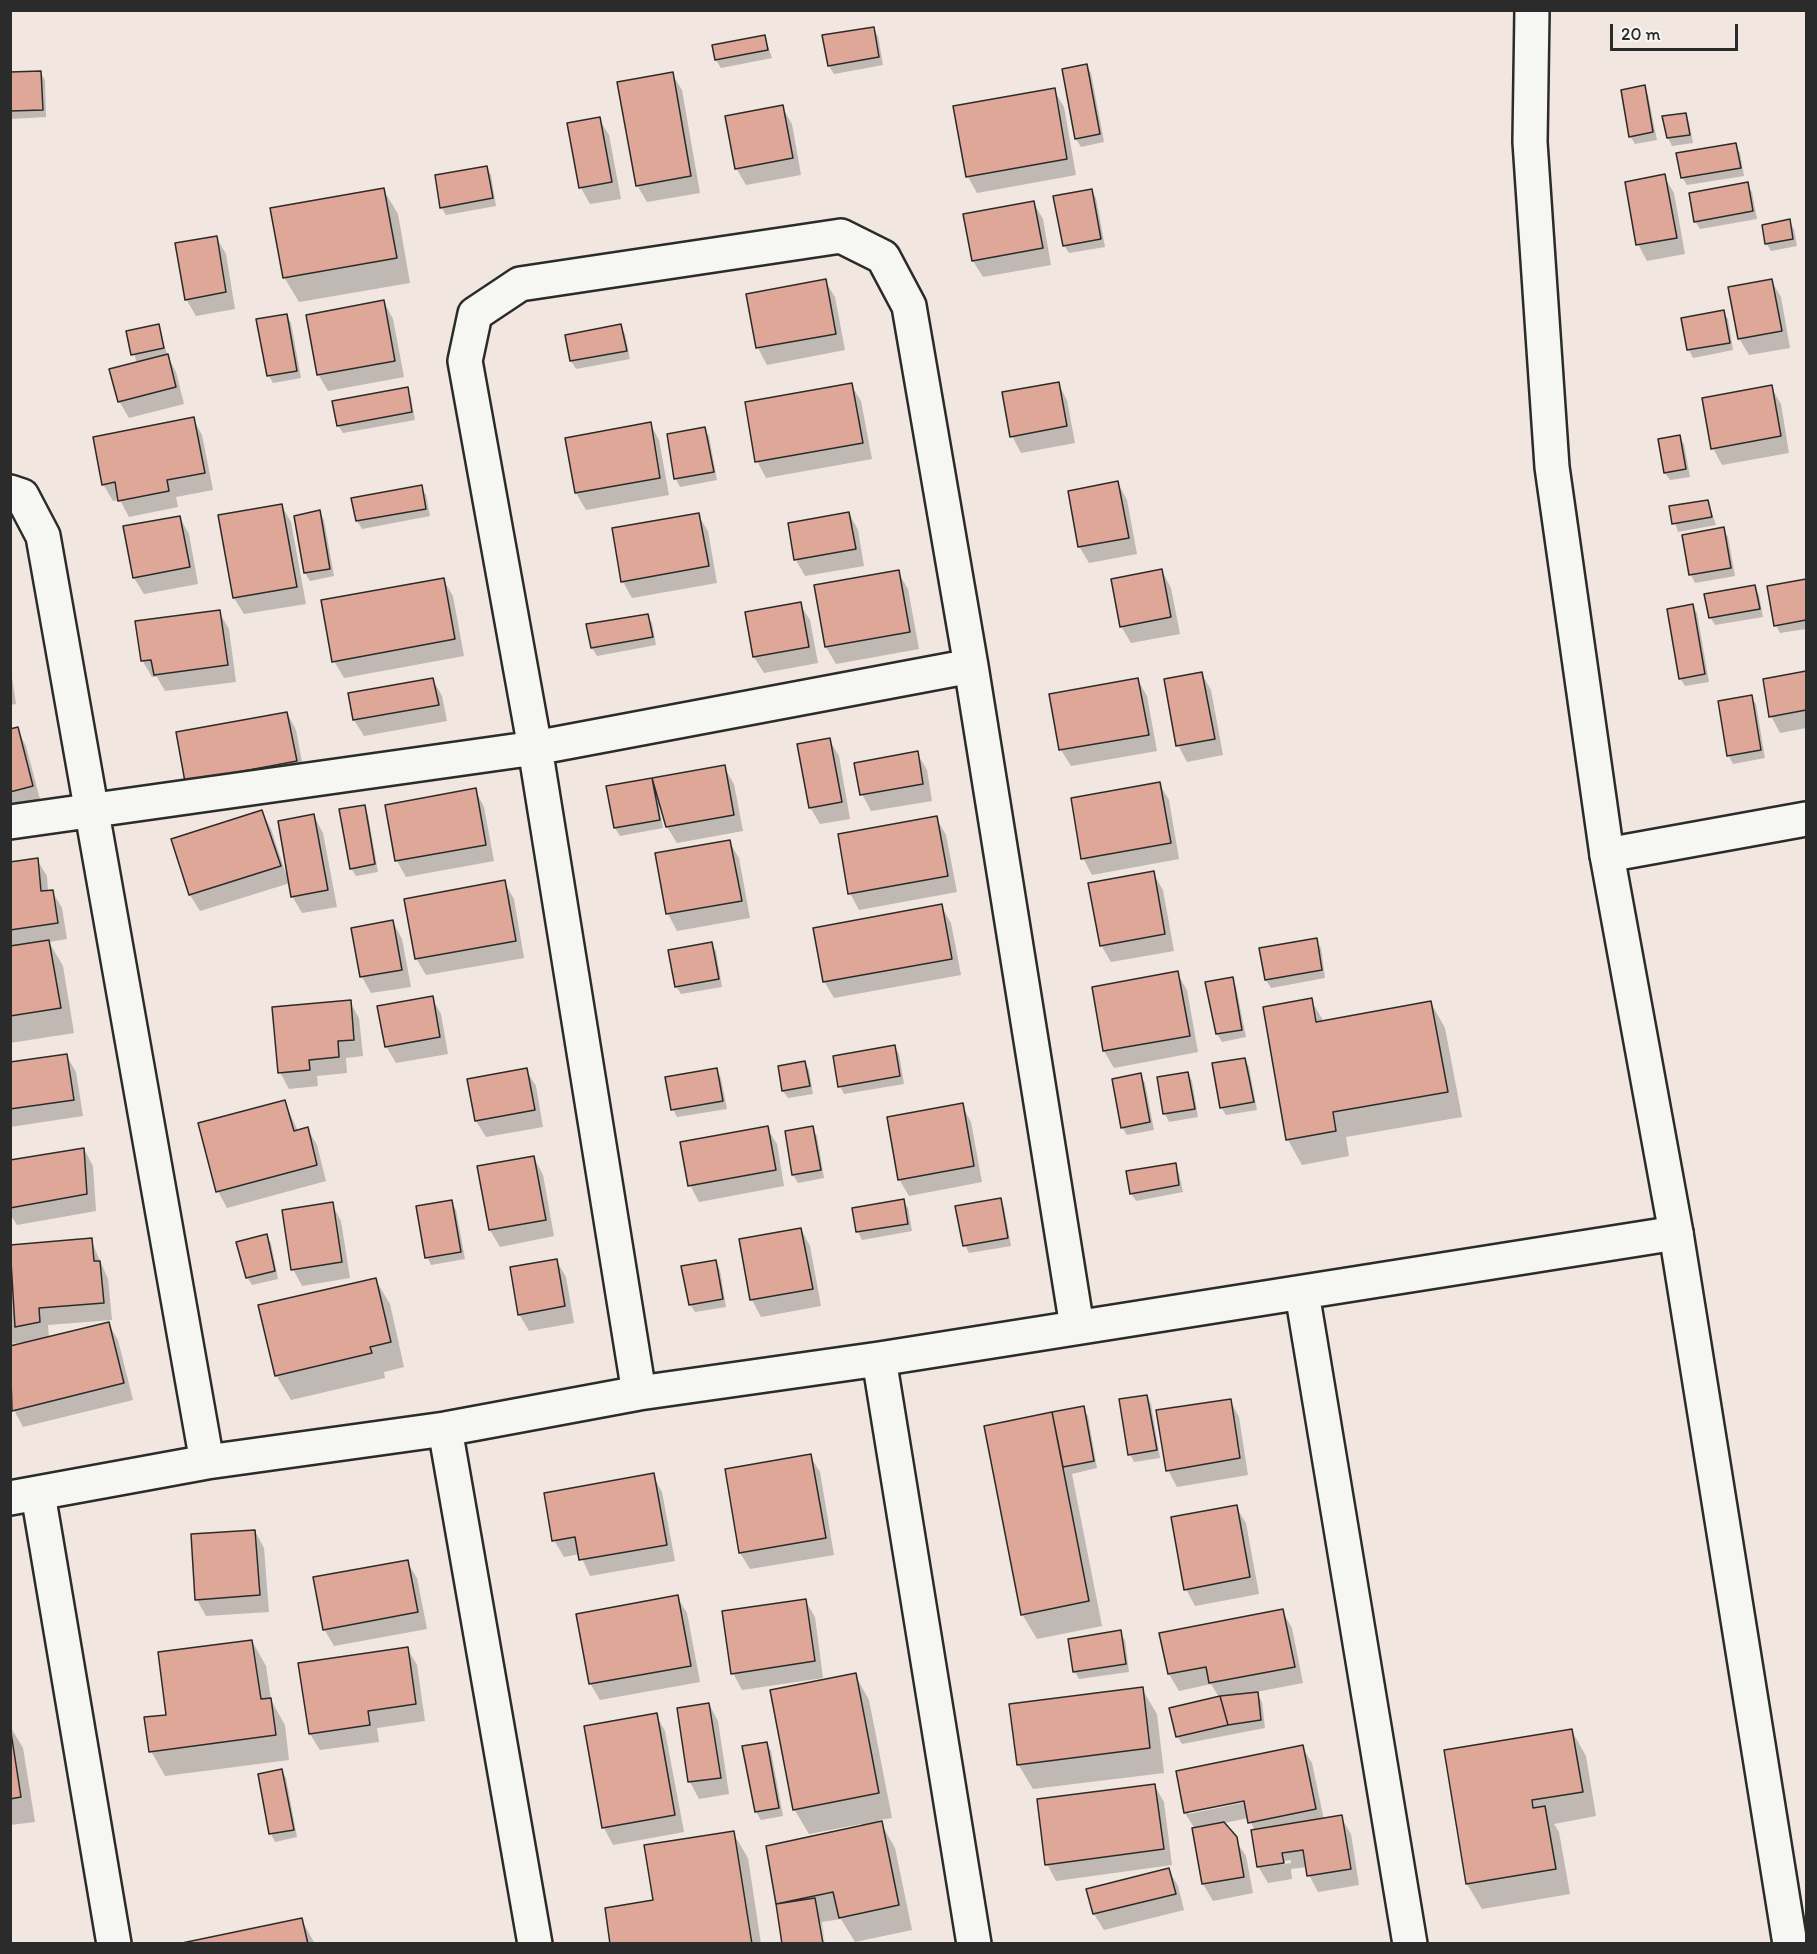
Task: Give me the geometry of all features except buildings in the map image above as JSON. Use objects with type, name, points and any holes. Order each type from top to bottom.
[{"type":"street","points":[[1532,10],[1530,142],[1552,467],[1607,855],[1676,1233],[1790,1944]]},
{"type":"street","points":[[639,1393],[535,748],[465,361],[475,314],[520,284],[841,236],[883,257],[909,306],[971,666],[1077,1327]]},
{"type":"street","points":[[10,492],[22,496],[44,536],[207,1462]]},
{"type":"street","points":[[10,822],[535,748],[971,666]]},
{"type":"street","points":[[1607,855],[1806,819]]},
{"type":"street","points":[[114,1944],[24,1496],[207,1462],[445,1429],[639,1393],[879,1359],[1676,1233]]},
{"type":"street","points":[[1302,1293],[1410,1944]]},
{"type":"street","points":[[879,1359],[974,1944]]},
{"type":"street","points":[[445,1429],[535,1944]]}]
